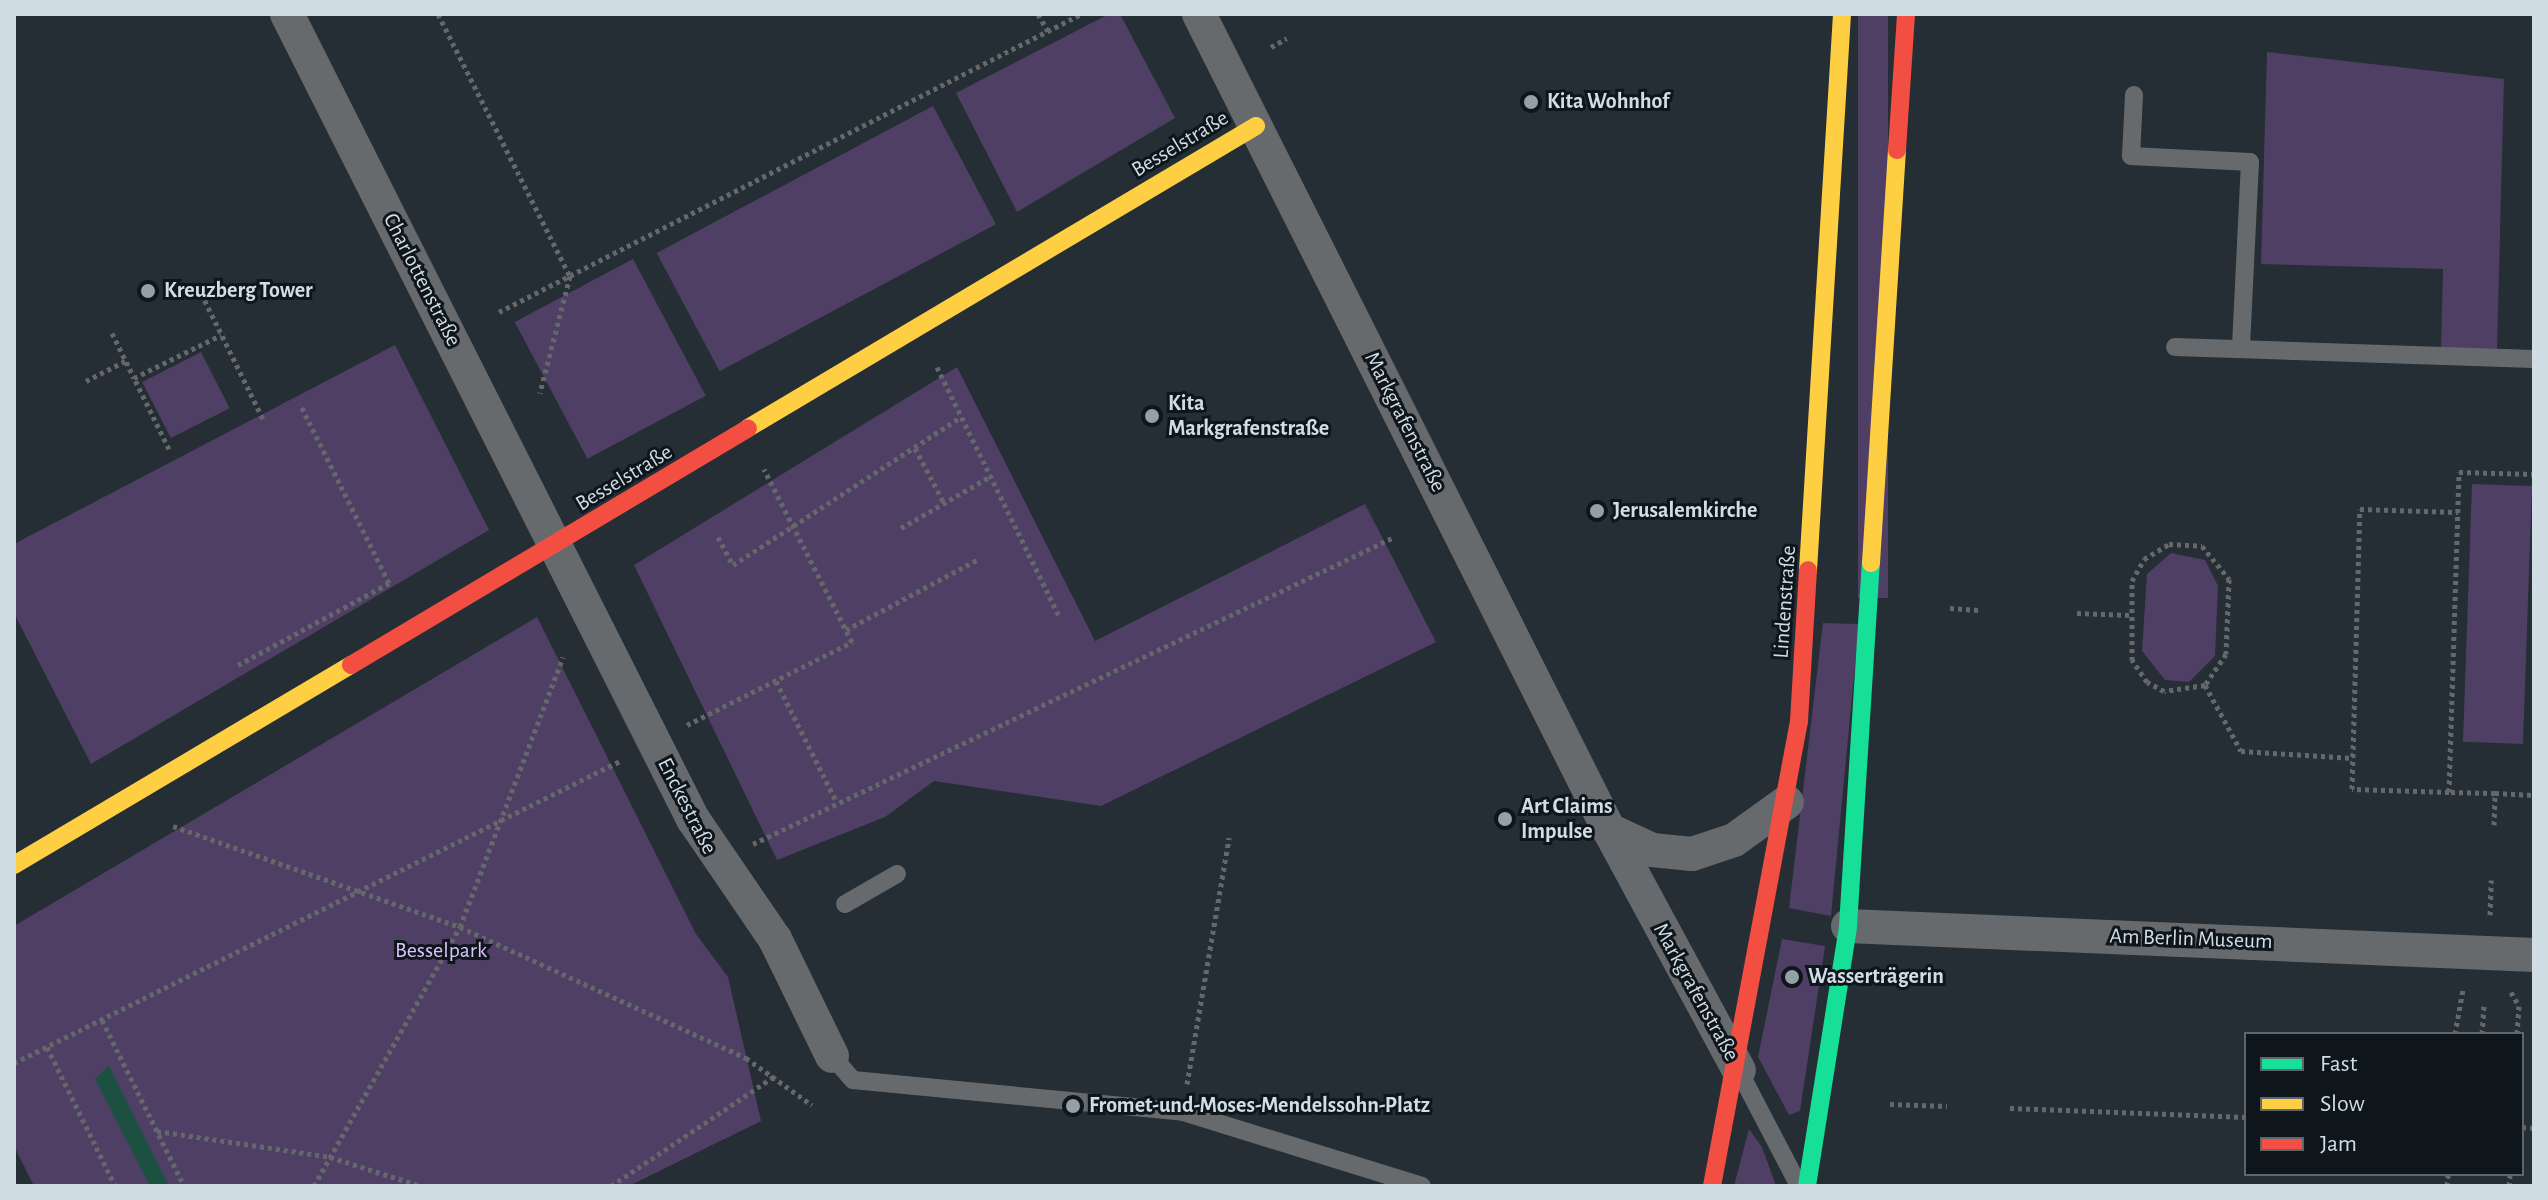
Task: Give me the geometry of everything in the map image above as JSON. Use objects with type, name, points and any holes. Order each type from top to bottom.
[{"type":"main road","name":"Lindenstraße","points":[[1712,1186],[1739,1070],[1787,802],[1811,605],[1842,14]]},
{"type":"main road","points":[[1807,1186],[1848,926],[1906,14]]},
{"type":"main road","name":"Besselstraße","points":[[14,865],[558,546],[1256,126]]},
{"type":"street","name":"Charlottenstraße","points":[[287,14],[558,546]]},
{"type":"street","name":"Markgrafenstraße","points":[[1199,14],[1609,830],[1739,1070]]},
{"type":"street","name":"Enckestraße","points":[[558,546],[716,862],[775,939],[832,1056]]},
{"type":"street","points":[[1609,830],[1652,850],[1692,854],[1734,840],[1787,802]]},
{"type":"street","name":"Am Berlin Museum","points":[[1848,926],[2534,955]]},
{"type":"lane","points":[[2134,95],[2131,156],[2250,162],[2241,349]]},
{"type":"lane","points":[[2175,347],[2534,359]]},
{"type":"lane","points":[[845,904],[897,874]]},
{"type":"lane","points":[[832,1056],[853,1080],[1183,1112],[1422,1186]]},
{"type":"lane","points":[[1739,1070],[1799,1186]]},
{"type":"path","points":[[438,14],[570,276],[540,393]]},
{"type":"path","points":[[1038,14],[1048,31]]},
{"type":"path","points":[[499,312],[1081,14]]},
{"type":"path","points":[[1271,47],[1287,38]]},
{"type":"path","points":[[201,293],[264,421]]},
{"type":"path","points":[[112,333],[169,449]]},
{"type":"path","points":[[134,378],[221,335]]},
{"type":"path","points":[[86,381],[125,361]]},
{"type":"path","points":[[937,367],[1060,618]]},
{"type":"path","points":[[238,665],[389,583],[300,404]]},
{"type":"path","points":[[718,537],[733,565],[961,417]]},
{"type":"path","points":[[915,448],[944,503]]},
{"type":"path","points":[[14,1063],[852,642],[795,524],[764,469]]},
{"type":"path","points":[[2449,792],[2459,472],[2534,474]]},
{"type":"path","points":[[901,528],[991,476]]},
{"type":"path","points":[[2458,512],[2360,509],[2352,789],[2534,795]]},
{"type":"path","points":[[716,862],[1394,537]]},
{"type":"path","points":[[2179,542],[2211,552],[2230,585],[2227,646],[2205,685],[2173,693],[2147,682],[2132,660],[2132,581],[2151,554],[2179,542]]},
{"type":"path","points":[[846,630],[980,558]]},
{"type":"path","points":[[1950,608],[1982,610]]},
{"type":"path","points":[[2077,613],[2130,615]]},
{"type":"path","points":[[314,1186],[460,927],[563,657]]},
{"type":"path","points":[[776,681],[837,803]]},
{"type":"path","points":[[2205,685],[2241,751],[2353,758]]},
{"type":"path","points":[[2494,825],[2495,793]]},
{"type":"path","points":[[173,826],[460,927],[775,1076],[812,1105]]},
{"type":"path","points":[[1183,1112],[1229,838]]},
{"type":"path","points":[[2482,1032],[2484,1005]]},
{"type":"path","points":[[102,1020],[184,1186]]},
{"type":"path","points":[[47,1047],[115,1186]]},
{"type":"path","points":[[611,1186],[775,1076]]},
{"type":"path","points":[[1890,1104],[1947,1106]]},
{"type":"path","points":[[2010,1108],[2244,1117]]},
{"type":"path","points":[[157,1131],[330,1157],[421,1186]]},
{"type":"green space","points":[[1109,14],[1120,14],[1175,118],[1017,212],[956,93]]},
{"type":"green space","points":[[1858,14],[1888,14],[1888,598],[1858,598]]},
{"type":"green space","points":[[2267,52],[2504,79],[2497,349],[2441,348],[2443,269],[2261,264]]},
{"type":"green space","points":[[933,106],[996,224],[720,371],[657,253]]},
{"type":"green space","points":[[633,259],[706,396],[587,459],[515,322]]},
{"type":"green space","points":[[395,345],[489,530],[91,764],[14,613],[14,544]]},
{"type":"green space","points":[[201,352],[230,408],[171,438],[142,382]]},
{"type":"green space","points":[[957,367],[1095,641],[1365,504],[1436,642],[1101,806],[934,781],[885,817],[777,860],[634,565]]},
{"type":"green space","points":[[2472,484],[2532,486],[2523,744],[2463,742]]},
{"type":"green space","points":[[2171,553],[2205,560],[2218,586],[2215,656],[2189,682],[2165,680],[2142,651],[2147,574]]},
{"type":"green space","name":"Besselpark","points":[[537,617],[696,934],[728,977],[761,1121],[629,1186],[34,1186],[14,1146],[14,926]]},
{"type":"green space","points":[[1823,623],[1859,624],[1831,916],[1789,908]]},
{"type":"green space","points":[[1782,939],[1825,946],[1800,1111],[1789,1115],[1758,1057]]},
{"type":"green space","points":[[1749,1129],[1762,1147],[1776,1186],[1734,1186]]},
{"type":"shaded area","points":[[109,1066],[169,1186],[150,1186],[95,1079]]},
{"type":"traffic: fast","points":[[1807,1186],[1848,926],[1871,563]]},
{"type":"traffic: slow","points":[[1808,570],[1842,14]]},
{"type":"traffic: slow","points":[[748,428],[1256,126]]},
{"type":"traffic: slow","points":[[1871,563],[1897,150]]},
{"type":"traffic: slow","points":[[14,865],[351,665]]},
{"type":"traffic: jam","points":[[1897,150],[1906,14]]},
{"type":"traffic: jam","points":[[351,665],[748,428]]},
{"type":"traffic: jam","points":[[1712,1186],[1799,721],[1808,570]]},
{"type":"place","name":"Kita Wohnhof","points":[[1531,102]]},
{"type":"place","name":"Kreuzberg Tower","points":[[148,291]]},
{"type":"place","name":"Kita Markgrafenstraße","points":[[1152,416]]},
{"type":"place","name":"Jerusalemkirche","points":[[1597,511]]},
{"type":"place","name":"Art Claims Impulse","points":[[1505,819]]},
{"type":"place","name":"Wasserträgerin","points":[[1792,977]]},
{"type":"place","name":"Fromet-und-Moses-Mendelssohn-Platz","points":[[1073,1106]]}]
